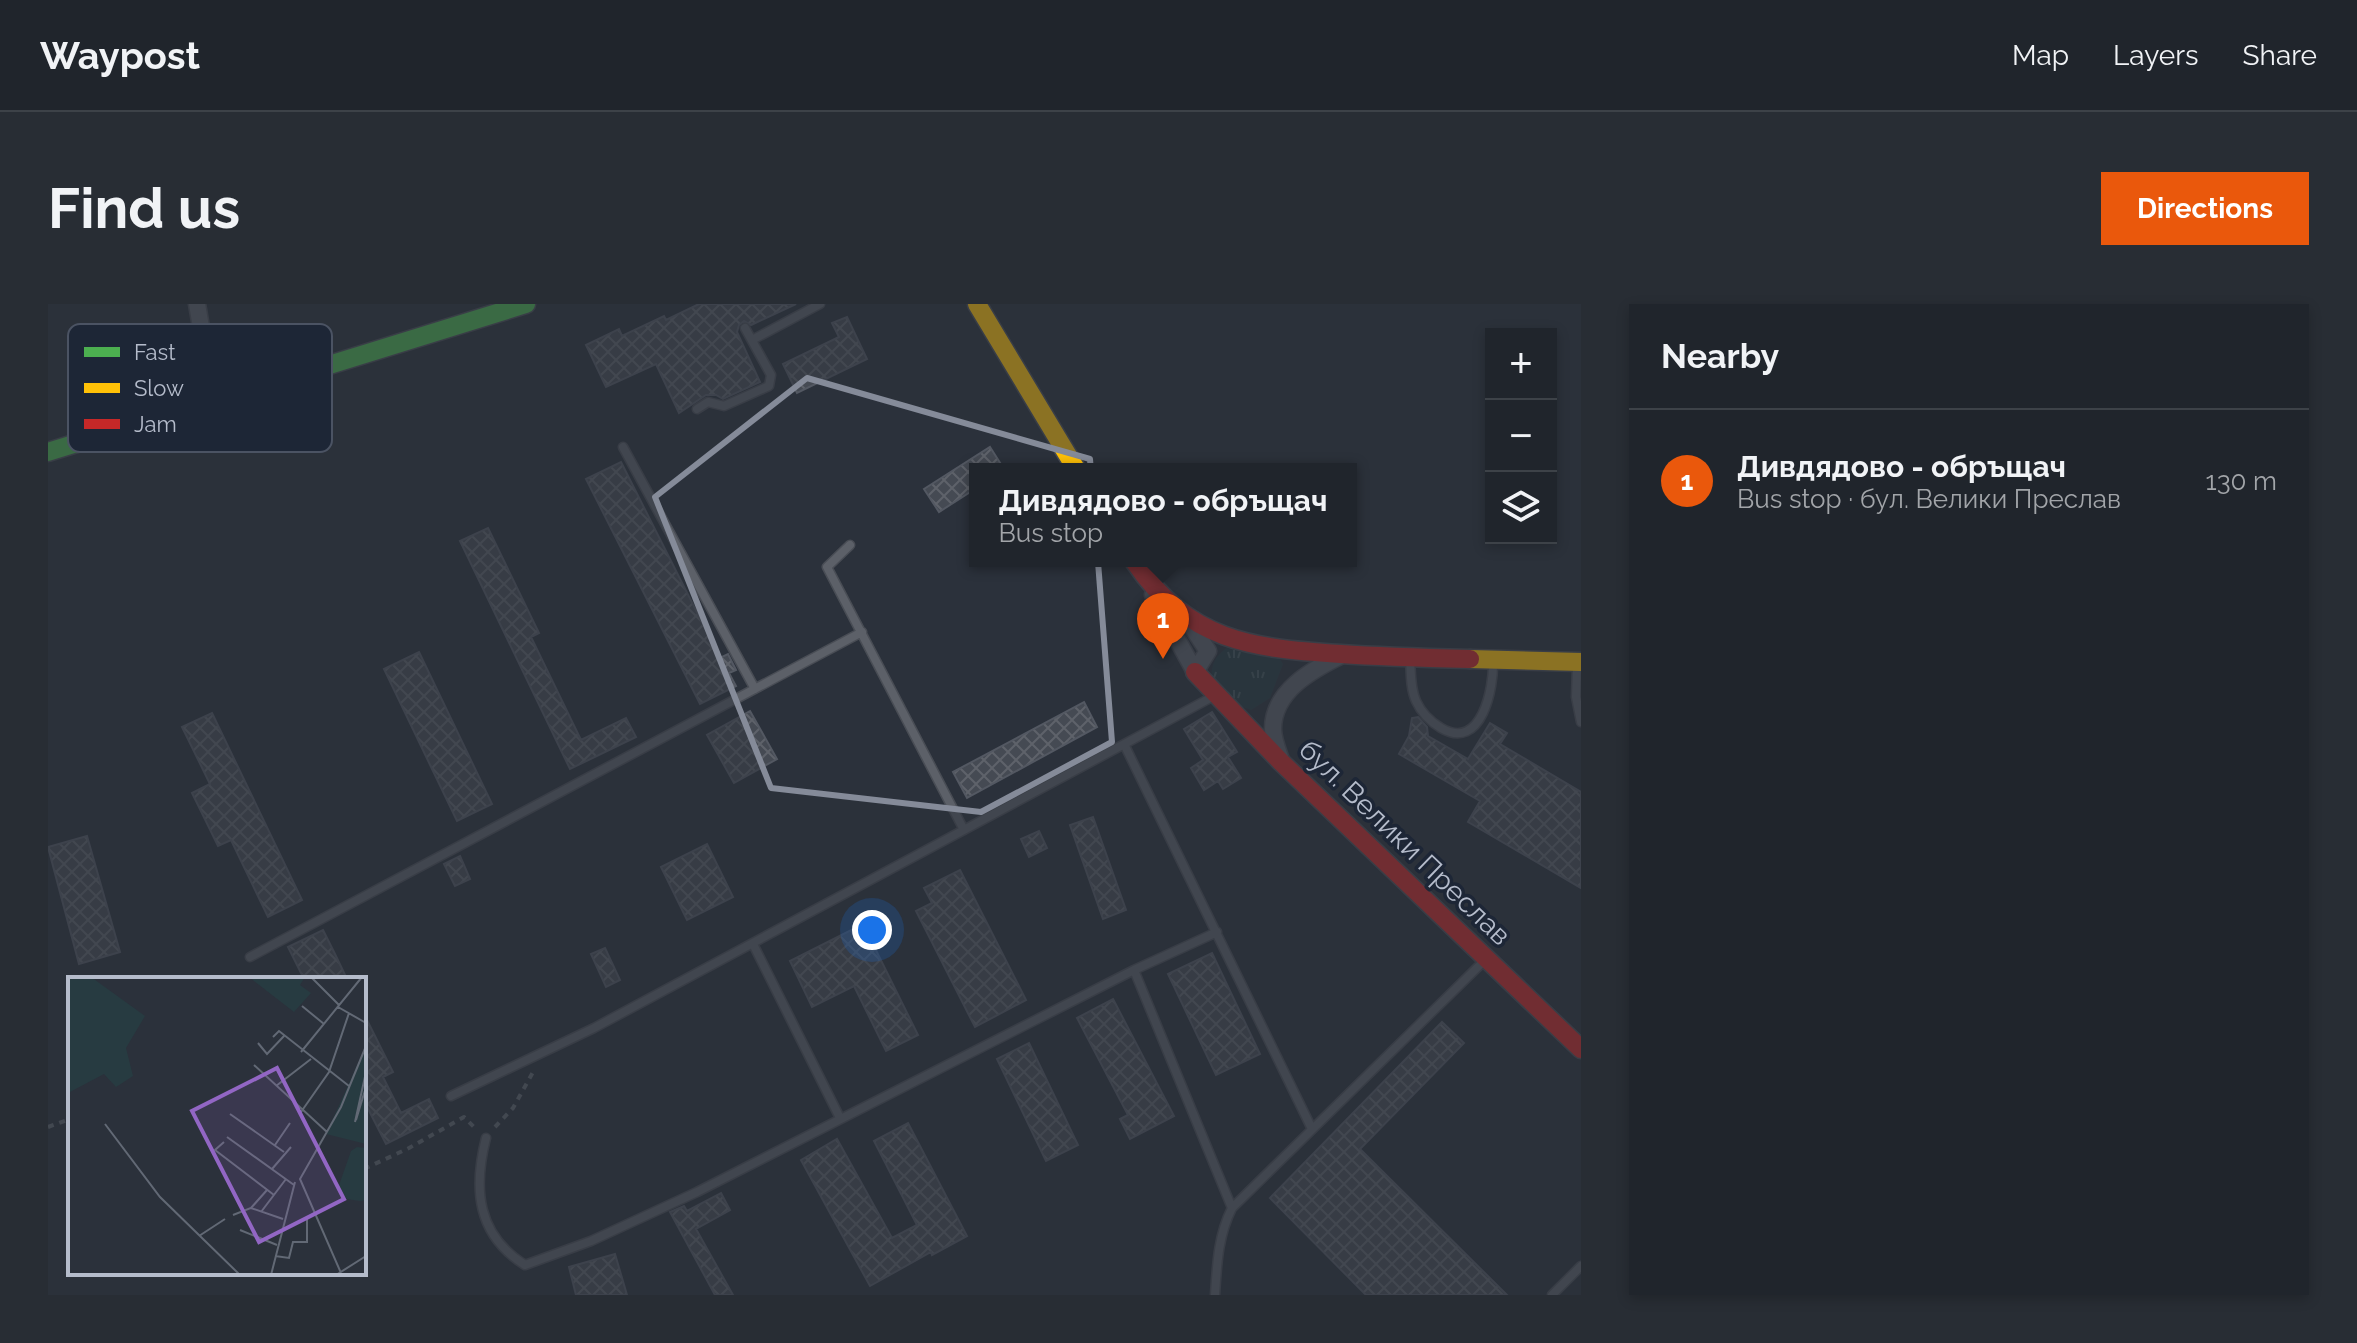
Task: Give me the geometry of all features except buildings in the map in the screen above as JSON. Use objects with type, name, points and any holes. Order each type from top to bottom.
[{"type":"street","points":[[197,304],[200,324]]},
{"type":"street","points":[[332,366],[526,304]]},
{"type":"street","points":[[977,304],[1072,463]]},
{"type":"street","points":[[48,452],[68,445]]},
{"type":"street","points":[[1138,567],[1195,672],[1208,651],[1186,618],[1147,583]]},
{"type":"street","points":[[1186,618],[1237,641],[1274,650],[1410,658],[1579,662]]},
{"type":"street","points":[[1281,762],[1273,729],[1276,712],[1291,688],[1309,672],[1344,654]]},
{"type":"street","name":"бул. Велики Преслав","points":[[1195,672],[1281,762],[1581,1049]]},
{"type":"lane","points":[[752,340],[820,304]]},
{"type":"lane","points":[[697,409],[708,402],[724,406],[769,386],[771,375],[745,328]]},
{"type":"lane","points":[[623,447],[755,689]]},
{"type":"lane","points":[[850,545],[827,567],[964,830]]},
{"type":"lane","points":[[250,957],[862,632]]},
{"type":"lane","points":[[1410,658],[1413,692],[1421,710],[1439,727],[1456,732],[1472,726],[1486,709],[1494,680],[1493,660]]},
{"type":"lane","points":[[1579,662],[1576,697],[1581,722]]},
{"type":"lane","points":[[451,1096],[594,1028],[1215,696]]},
{"type":"lane","points":[[1125,746],[1312,1129]]},
{"type":"lane","points":[[486,1138],[479,1164],[478,1185],[484,1219],[510,1255],[525,1265],[591,1241],[671,1205],[1134,970],[1217,932]]},
{"type":"lane","points":[[753,944],[840,1118]]},
{"type":"lane","points":[[1215,1295],[1217,1254],[1223,1226],[1232,1208],[1486,959]]},
{"type":"lane","points":[[1134,970],[1232,1208]]},
{"type":"lane","points":[[1552,1295],[1581,1266]]},
{"type":"path","points":[[366,1168],[464,1117],[486,1138],[513,1108],[536,1066]]},
{"type":"path","points":[[48,1127],[68,1120]]},
{"type":"highlighted area","points":[[807,378],[1090,459],[1112,742],[981,812],[771,788],[655,497]]},
{"type":"green space","points":[[1237,641],[1274,650],[1283,664],[1270,698],[1251,710],[1215,696],[1214,663],[1222,652]]},
{"type":"traffic: fast","points":[[332,364],[526,304]]},
{"type":"traffic: fast","points":[[48,452],[68,446]]},
{"type":"traffic: slow","points":[[977,304],[1072,463]]},
{"type":"traffic: slow","points":[[1470,659],[1581,662]]},
{"type":"traffic: jam","points":[[1139,567],[1177,609],[1224,636],[1278,648],[1341,654],[1470,659]]},
{"type":"traffic: jam","points":[[1195,672],[1281,762],[1581,1049]]},
{"type":"place","name":"Дивдядово - обръщач","points":[[1163,659]]}]
